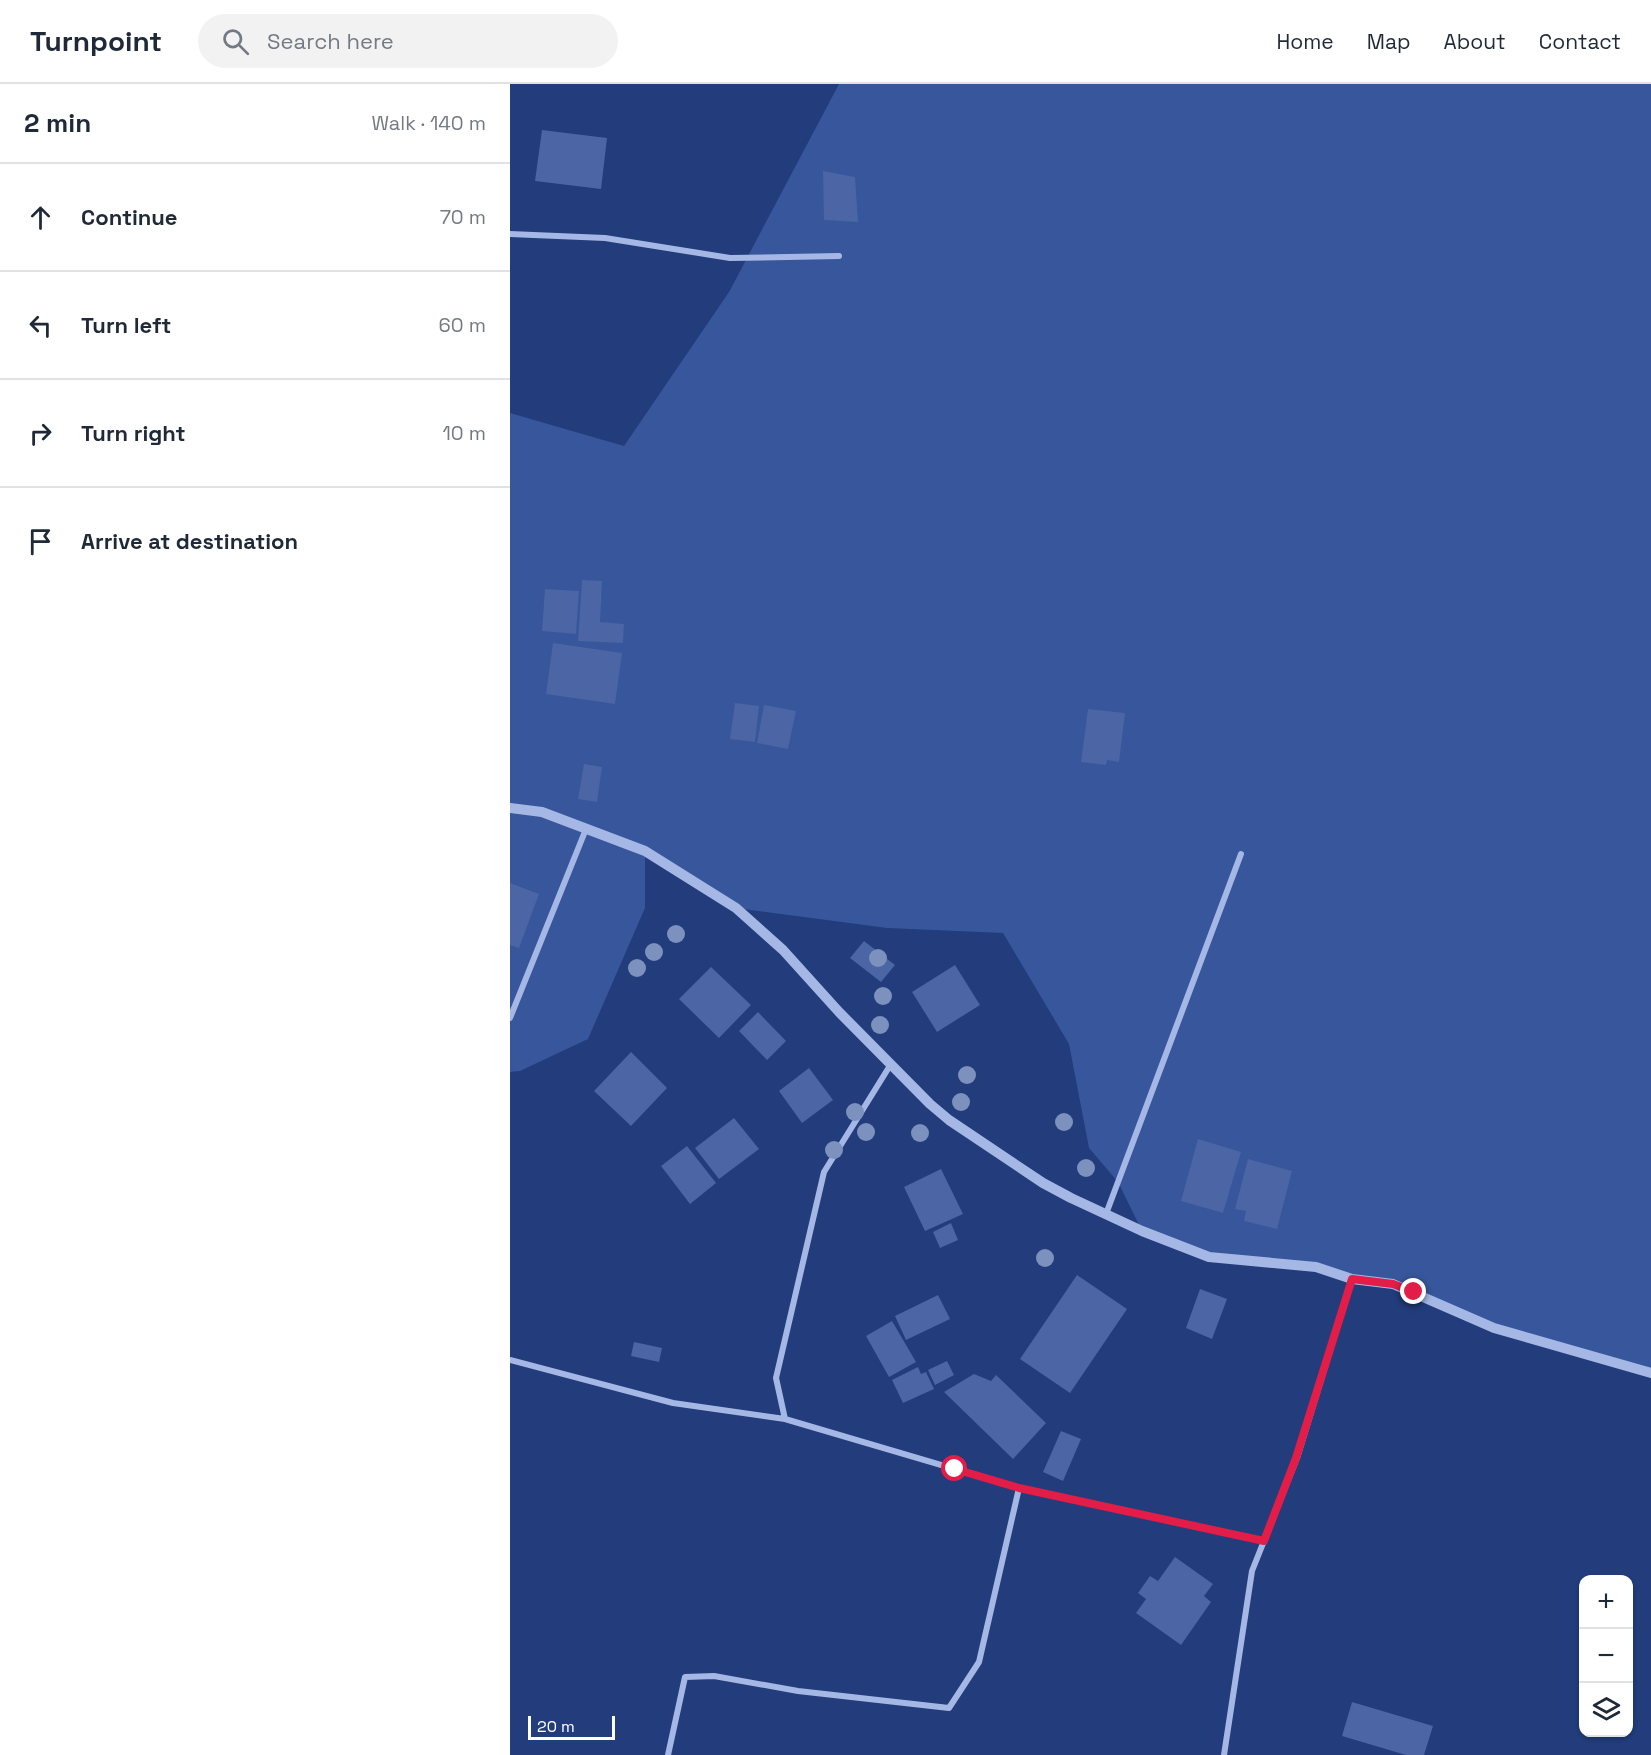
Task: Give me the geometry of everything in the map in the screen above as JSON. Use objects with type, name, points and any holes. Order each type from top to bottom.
[{"type":"street","points":[[510,234],[605,238],[729,258],[839,256]]},
{"type":"street","points":[[510,808],[542,812],[645,851],[736,908],[783,950],[839,1012],[930,1104],[949,1120],[1044,1183],[1106,1214],[1209,1257],[1316,1267],[1352,1279],[1393,1284],[1494,1328],[1651,1372]]},
{"type":"street","points":[[510,1018],[586,829]]},
{"type":"street","points":[[1106,1214],[1241,854]]},
{"type":"street","points":[[785,1419],[776,1378],[824,1172],[891,1065]]},
{"type":"street","points":[[1224,1755],[1252,1571],[1296,1458],[1352,1279]]},
{"type":"street","points":[[510,1360],[673,1403],[785,1419],[1019,1488],[1264,1541]]},
{"type":"street","points":[[669,1755],[685,1677],[714,1676],[798,1691],[949,1708],[979,1662],[1019,1488]]},
{"type":"shaded area","points":[[839,84],[1651,84],[1651,1373],[1494,1328],[1393,1284],[1316,1267],[1209,1257],[1142,1231],[1118,1182],[1089,1148],[1069,1044],[1003,933],[887,928],[736,908],[645,852],[645,908],[588,1039],[520,1071],[510,1072],[510,413],[624,446],[729,292]]},
{"type":"building","points":[[542,130],[607,138],[601,189],[535,181]]},
{"type":"building","points":[[823,171],[855,177],[858,222],[824,220]]},
{"type":"building","points":[[582,580],[602,581],[600,622],[624,624],[623,643],[578,641]]},
{"type":"building","points":[[545,589],[579,591],[576,634],[542,631]]},
{"type":"building","points":[[553,643],[622,653],[615,704],[546,694]]},
{"type":"building","points":[[735,703],[759,706],[755,742],[730,739]]},
{"type":"building","points":[[764,705],[796,711],[788,749],[757,743]]},
{"type":"building","points":[[1088,709],[1125,713],[1119,762],[1107,760],[1106,765],[1081,762]]},
{"type":"building","points":[[584,764],[602,767],[597,802],[578,799]]},
{"type":"building","points":[[510,883],[539,894],[519,948],[510,945]]},
{"type":"building","points":[[864,941],[895,965],[881,982],[850,958]]},
{"type":"building","points":[[955,965],[980,1005],[937,1032],[912,992]]},
{"type":"building","points":[[711,967],[751,1005],[719,1038],[679,999]]},
{"type":"building","points":[[758,1012],[786,1041],[767,1060],[739,1031]]},
{"type":"building","points":[[631,1052],[667,1088],[631,1126],[594,1091]]},
{"type":"building","points":[[809,1068],[833,1100],[802,1123],[779,1091]]},
{"type":"building","points":[[734,1118],[759,1149],[719,1179],[695,1148]]},
{"type":"building","points":[[1198,1139],[1241,1152],[1223,1213],[1181,1201]]},
{"type":"building","points":[[687,1146],[716,1183],[690,1204],[661,1166]]},
{"type":"building","points":[[1248,1159],[1292,1171],[1277,1229],[1244,1221],[1246,1211],[1235,1209]]},
{"type":"building","points":[[941,1169],[963,1214],[925,1231],[904,1187]]},
{"type":"building","points":[[951,1223],[958,1240],[940,1248],[933,1232]]},
{"type":"building","points":[[1077,1275],[1127,1309],[1070,1393],[1020,1359]]},
{"type":"building","points":[[1200,1289],[1227,1299],[1212,1339],[1186,1328]]},
{"type":"building","points":[[938,1295],[950,1319],[906,1340],[895,1316]]},
{"type":"building","points":[[892,1321],[916,1362],[889,1377],[866,1336]]},
{"type":"building","points":[[634,1342],[662,1348],[659,1362],[631,1356]]},
{"type":"building","points":[[947,1361],[954,1375],[935,1385],[928,1370]]},
{"type":"building","points":[[918,1367],[921,1374],[926,1372],[934,1389],[903,1403],[892,1380]]},
{"type":"building","points":[[974,1374],[991,1381],[996,1375],[1046,1423],[1013,1459],[944,1392]]},
{"type":"building","points":[[1061,1431],[1081,1439],[1063,1481],[1043,1472]]},
{"type":"building","points":[[1175,1557],[1213,1584],[1204,1596],[1211,1602],[1181,1645],[1136,1613],[1146,1599],[1138,1593],[1150,1576],[1158,1581]]},
{"type":"building","points":[[1352,1702],[1433,1726],[1424,1755],[1406,1755],[1342,1736]]},
{"type":"route","points":[[955,1469],[1019,1488],[1264,1541],[1296,1458],[1352,1279],[1393,1284],[1414,1292]]}]
